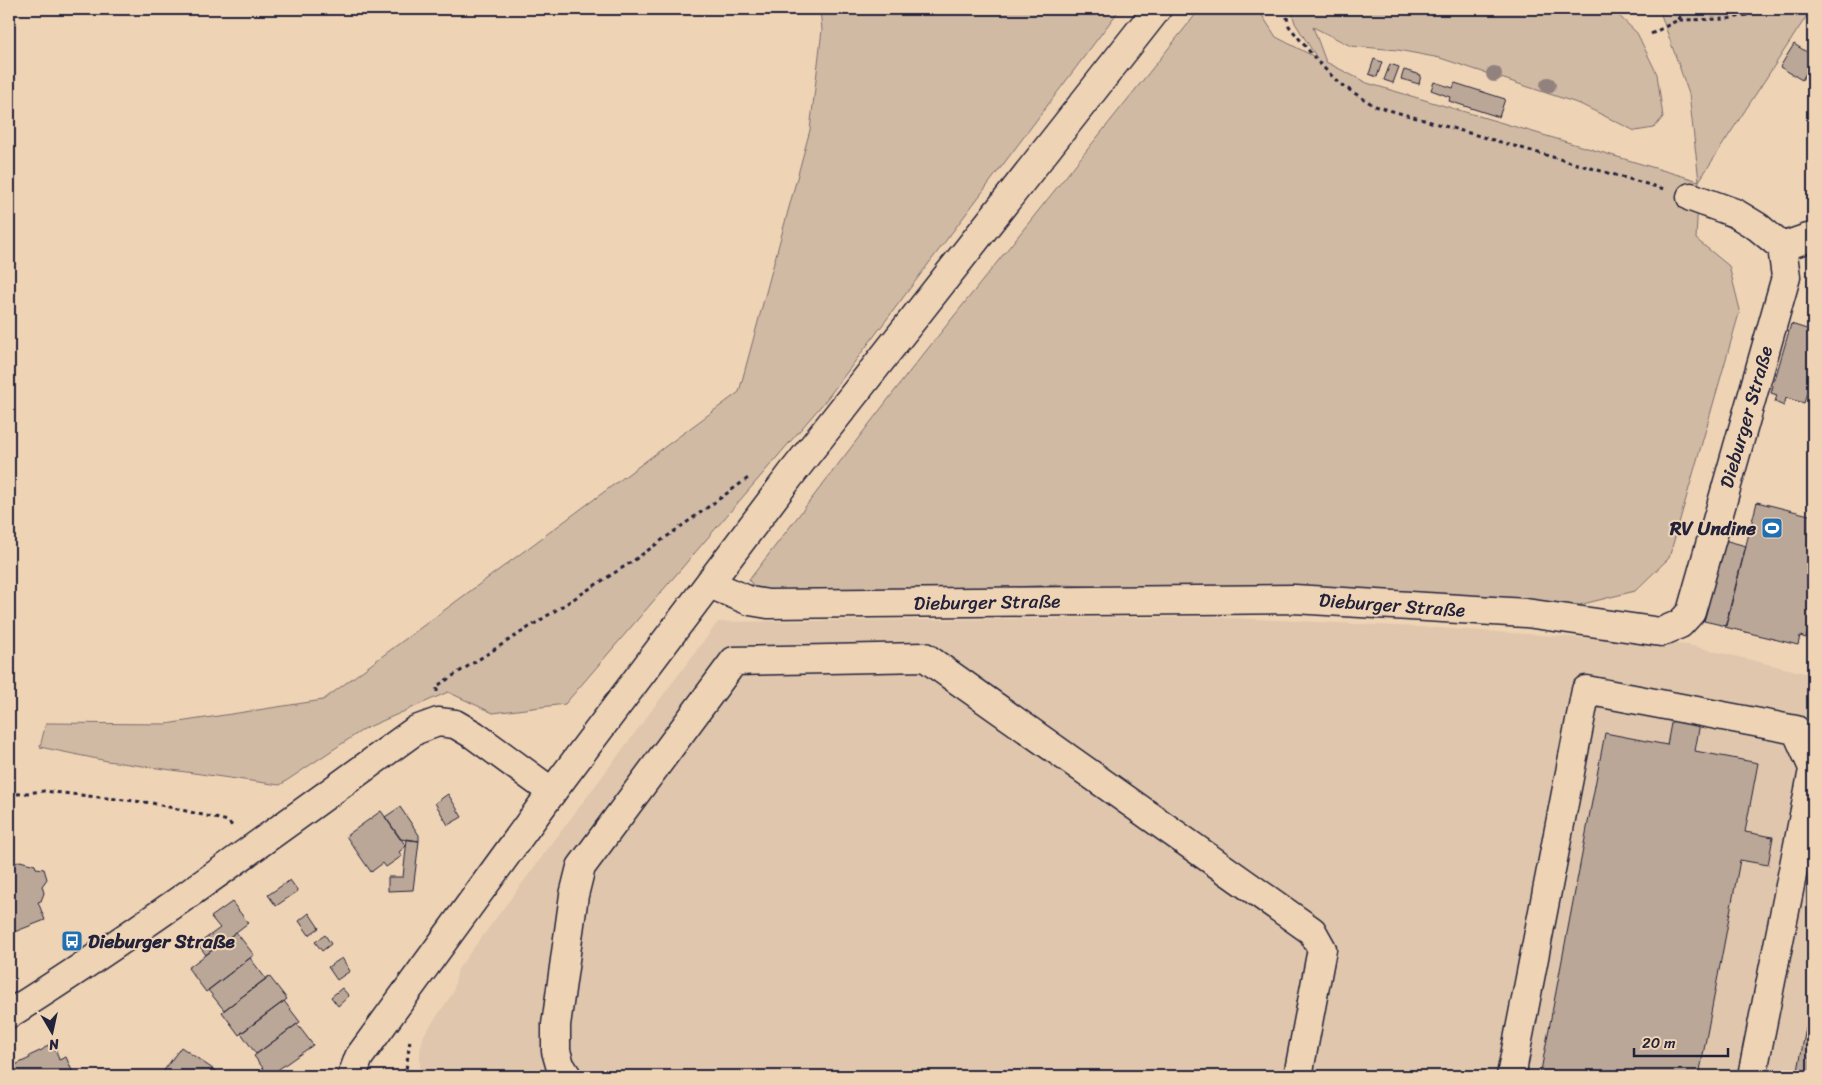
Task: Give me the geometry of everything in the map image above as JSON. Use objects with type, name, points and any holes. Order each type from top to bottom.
[{"type":"main road","points":[[352,1076],[358,1057],[552,792],[793,472],[1157,9]]},
{"type":"main road","points":[[1691,197],[1735,213],[1758,227],[1782,247],[1808,238],[1813,240]]},
{"type":"main road","name":"Dieburger Straße","points":[[710,584],[750,601],[768,604],[1294,599],[1526,614],[1661,632],[1680,624],[1690,612],[1786,277],[1782,247]]},
{"type":"main road","points":[[567,1076],[560,1065],[556,1051],[556,1025],[574,895],[581,867],[734,661],[925,657],[1312,932],[1322,949],[1298,1076]]},
{"type":"main road","points":[[1511,1076],[1586,690],[1796,730],[1813,769],[1752,1076]]},
{"type":"main road","points":[[9,1014],[84,965],[251,849],[416,730],[438,722],[455,724],[462,727],[552,792]]},
{"type":"path","points":[[1285,9],[1289,26],[1318,62],[1340,84],[1376,106],[1691,197]]},
{"type":"path","points":[[1650,34],[1678,20],[1688,9]]},
{"type":"path","points":[[1678,20],[1726,19],[1777,9]]},
{"type":"path","points":[[438,722],[436,686],[634,561],[752,475]]},
{"type":"path","points":[[9,795],[44,792],[152,804],[228,821],[251,849]]},
{"type":"path","points":[[394,1076],[406,1070],[408,1076]]},
{"type":"shaded area","points":[[820,9],[1120,9],[826,400],[565,704],[493,713],[448,692],[364,729],[280,785],[107,761],[40,747],[46,723],[166,724],[323,700],[739,392],[810,130],[822,30]]},
{"type":"shaded area","points":[[1200,9],[1258,9],[1276,37],[1317,58],[1295,23],[1291,9],[1612,9],[1637,33],[1657,74],[1663,117],[1654,128],[1635,131],[1580,104],[1440,58],[1398,50],[1351,46],[1313,27],[1326,62],[1367,83],[1699,181],[1696,239],[1729,266],[1740,310],[1669,558],[1635,591],[1579,605],[1061,585],[762,597],[749,580],[910,371]]},
{"type":"shaded area","points":[[1659,9],[1803,9],[1808,14],[1699,181],[1689,94]]},
{"type":"shaded area","points":[[1211,617],[1438,628],[1688,645],[1813,675],[1813,1076],[423,1076],[420,1071],[420,1051],[424,1035],[453,993],[458,969],[718,622]]},
{"type":"building","points":[[1794,44],[1813,56],[1813,61],[1802,80],[1780,67]]},
{"type":"building","points":[[1374,59],[1382,62],[1377,77],[1369,74]]},
{"type":"building","points":[[1390,64],[1399,67],[1393,83],[1384,80]]},
{"type":"building","points":[[1404,70],[1421,75],[1419,84],[1401,79]]},
{"type":"building","points":[[1434,82],[1453,88],[1455,83],[1505,99],[1499,117],[1449,101],[1450,97],[1431,90]]},
{"type":"building","points":[[1791,324],[1813,331],[1813,371],[1804,403],[1786,398],[1784,406],[1775,402],[1777,395],[1771,393]]},
{"type":"building","points":[[1757,502],[1813,516],[1813,584],[1810,597],[1813,598],[1813,624],[1810,624],[1806,638],[1800,636],[1798,645],[1725,627]]},
{"type":"building","points":[[1724,540],[1746,546],[1726,626],[1704,621]]},
{"type":"building","points":[[1672,718],[1700,723],[1695,751],[1758,763],[1745,832],[1773,837],[1768,865],[1740,860],[1699,1076],[1540,1076],[1605,733],[1667,745]]},
{"type":"building","points":[[448,794],[462,817],[448,825],[435,803]]},
{"type":"building","points":[[400,807],[419,835],[419,841],[400,839],[385,817]]},
{"type":"building","points":[[381,811],[406,846],[399,852],[402,856],[386,867],[383,863],[371,872],[346,836]]},
{"type":"building","points":[[407,839],[419,841],[413,890],[388,891],[388,877],[403,877]]},
{"type":"building","points":[[20,861],[35,865],[36,868],[44,869],[47,879],[42,886],[44,893],[41,901],[38,902],[45,920],[9,934],[9,866]]},
{"type":"building","points":[[290,880],[298,891],[276,906],[268,895]]},
{"type":"building","points":[[232,902],[248,923],[206,955],[198,944],[220,928],[211,917]]},
{"type":"building","points":[[309,913],[319,928],[309,935],[299,921]]},
{"type":"building","points":[[236,932],[254,955],[206,992],[188,968]]},
{"type":"building","points":[[325,935],[331,944],[322,951],[315,942]]},
{"type":"building","points":[[250,958],[266,979],[224,1010],[208,990]]},
{"type":"building","points":[[342,958],[350,971],[337,980],[328,967]]},
{"type":"building","points":[[269,976],[287,999],[239,1035],[222,1012]]},
{"type":"building","points":[[342,988],[349,996],[338,1006],[331,997]]},
{"type":"building","points":[[1813,990],[1813,1076],[1797,1076]]},
{"type":"building","points":[[284,1001],[300,1022],[256,1054],[241,1033]]},
{"type":"building","points":[[297,1024],[313,1045],[269,1076],[254,1056]]},
{"type":"building","points":[[48,1045],[55,1047],[59,1060],[66,1057],[73,1073],[66,1076],[17,1076],[13,1066],[30,1058],[29,1056]]},
{"type":"building","points":[[181,1047],[223,1076],[160,1076]]},
{"type":"building","points":[[13,1066],[17,1076],[9,1076],[9,1067]]},
{"type":"place","name":"RV Undine","points":[[1772,528]]},
{"type":"place","name":"Dieburger Straße","points":[[72,941]]}]
